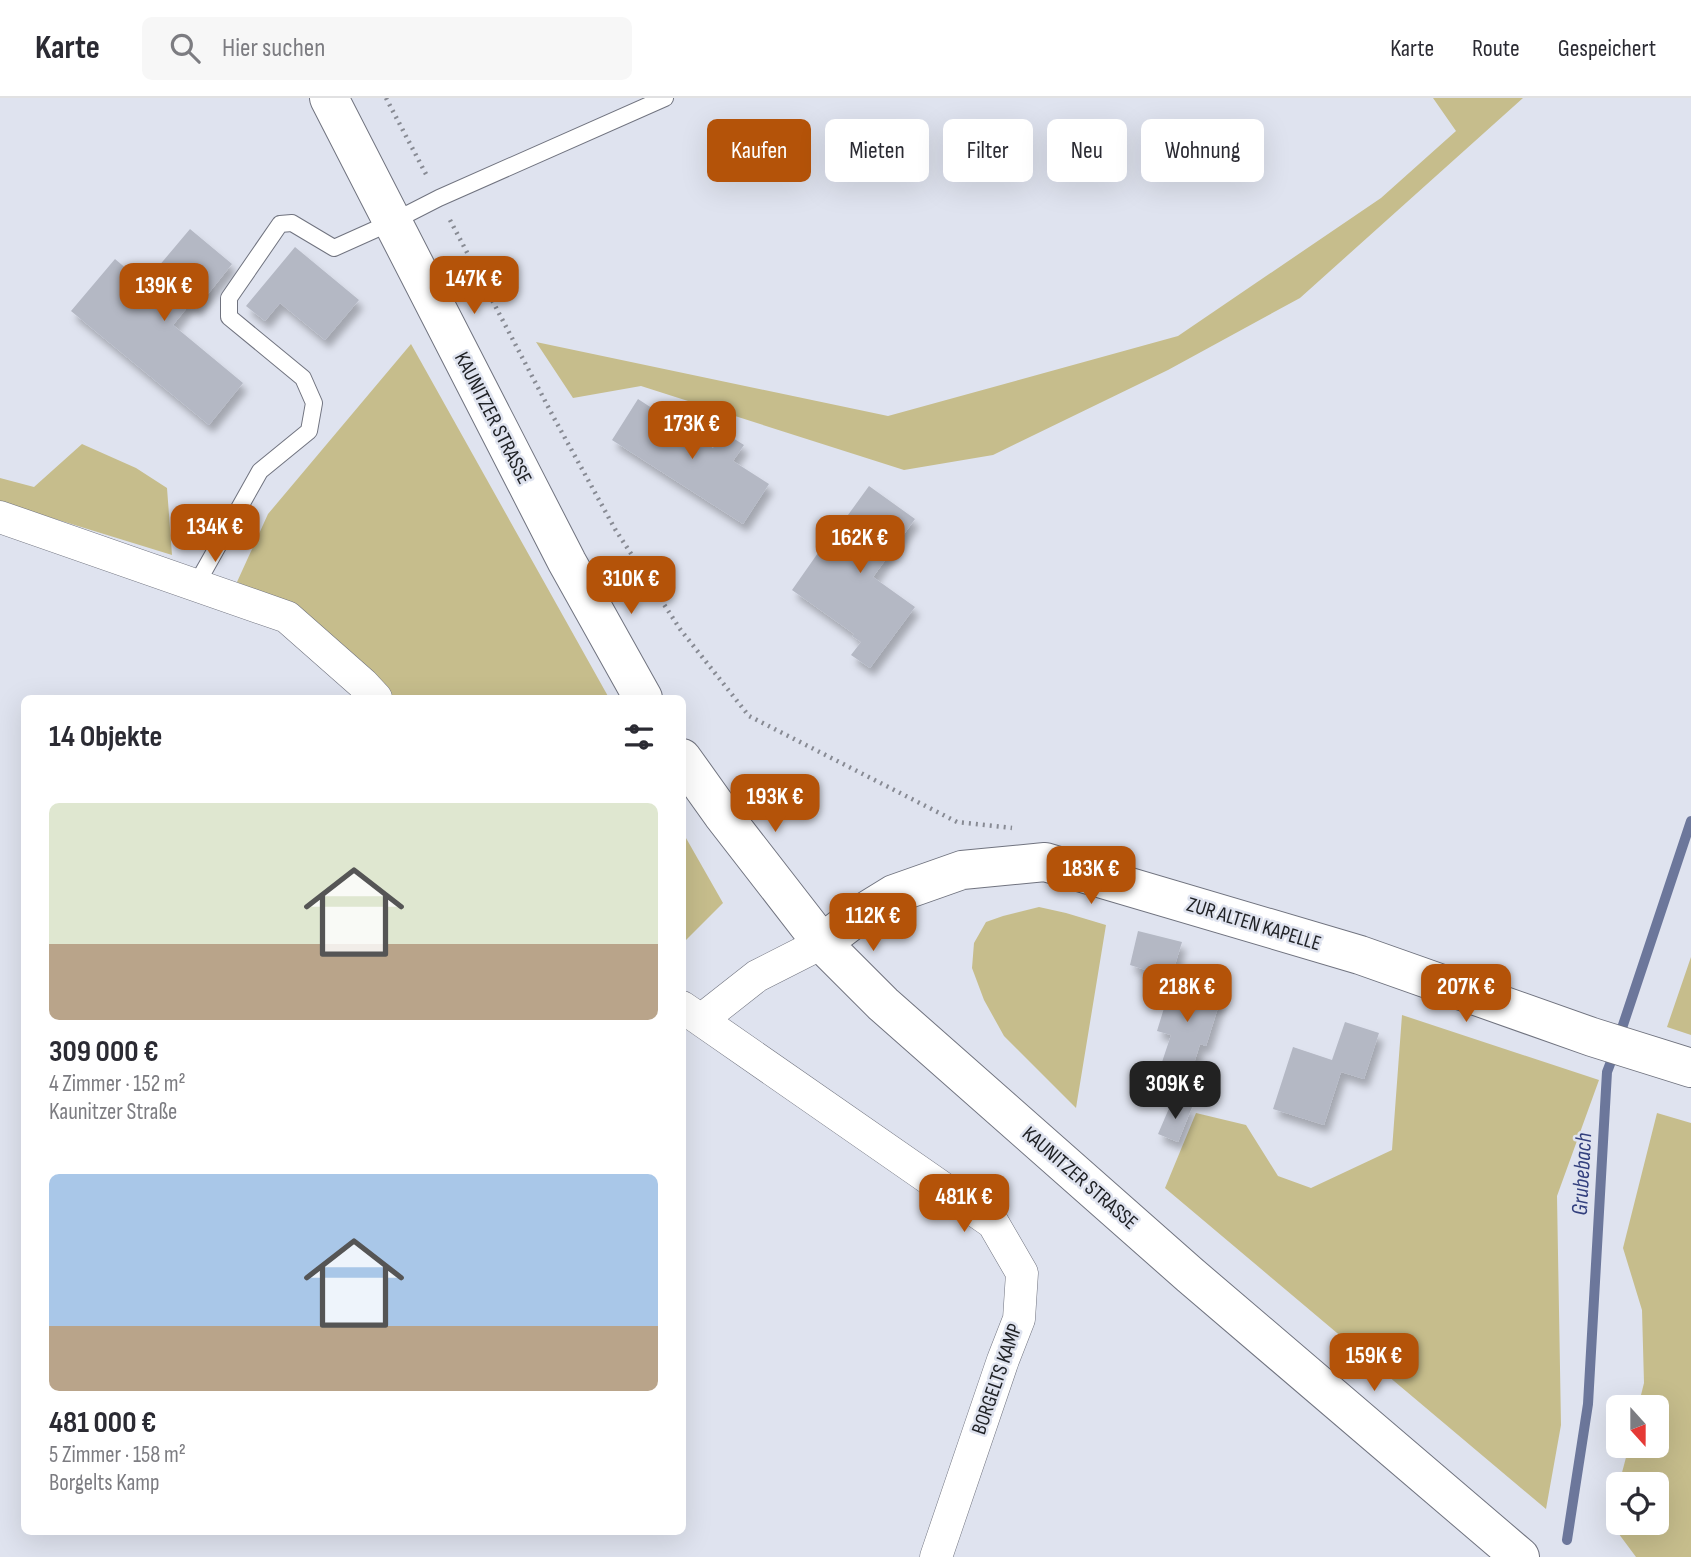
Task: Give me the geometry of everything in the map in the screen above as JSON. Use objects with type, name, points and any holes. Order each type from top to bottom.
[{"type":"main road","name":"KAUNITZER STRASSE","points":[[329,98],[567,562],[641,695]]},
{"type":"main road","name":"KAUNITZER STRASSE","points":[[686,764],[822,943],[883,1004],[1180,1266],[1520,1557]]},
{"type":"main road","name":"ZUR ALTEN KAPELLE","points":[[822,943],[855,918],[905,890],[962,870],[1045,862],[1360,956],[1675,1063]]},
{"type":"street","points":[[0,517],[287,617],[373,695]]},
{"type":"street","points":[[692,1014],[757,976],[822,943]]},
{"type":"street","name":"BORGELTS KAMP","points":[[692,1014],[993,1223],[1021,1273],[1018,1320],[936,1557]]},
{"type":"lane","points":[[196,585],[260,471],[309,431],[314,403],[303,378],[229,317],[229,298],[280,224],[292,223],[334,247],[665,98]]},
{"type":"path","points":[[386,98],[615,529],[680,629],[749,716],[957,822]]},
{"type":"shaded area","points":[[1433,98],[1523,98],[1300,298],[1168,370],[993,455],[904,470],[641,386],[573,398],[536,342],[888,416],[1178,336],[1381,198],[1456,131]]},
{"type":"shaded area","points":[[411,344],[607,695],[387,695],[295,609],[237,582],[268,514]]},
{"type":"shaded area","points":[[82,444],[136,468],[167,488],[172,555],[0,502],[0,478],[34,487]]},
{"type":"shaded area","points":[[686,838],[723,903],[686,940]]},
{"type":"shaded area","points":[[1039,907],[1106,925],[1076,1108],[1004,1036],[984,1000],[972,968],[974,943],[986,922]]},
{"type":"shaded area","points":[[1691,957],[1691,1035],[1667,1027]]},
{"type":"shaded area","points":[[1402,1015],[1599,1080],[1557,1196],[1561,1425],[1546,1509],[1165,1188],[1196,1113],[1246,1125],[1278,1176],[1311,1188],[1392,1150]]},
{"type":"shaded area","points":[[1657,1113],[1691,1123],[1691,1557],[1636,1557],[1620,1535],[1669,1535],[1669,1472],[1622,1472],[1626,1458],[1670,1458],[1670,1395],[1641,1395],[1644,1383],[1642,1310],[1623,1248]]},
{"type":"building","points":[[190,229],[232,264],[196,309],[190,304],[173,325],[243,383],[209,425],[71,311],[115,259],[147,286],[155,275],[153,273]]},
{"type":"building","points":[[295,247],[359,300],[325,340],[280,303],[265,321],[246,306]]},
{"type":"building","points":[[638,399],[713,448],[723,432],[744,445],[733,461],[769,484],[743,524],[612,440]]},
{"type":"building","points":[[869,486],[915,519],[873,577],[915,607],[870,668],[851,655],[861,642],[852,636],[854,634],[792,590]]},
{"type":"building","points":[[1138,931],[1182,942],[1171,978],[1130,965]]},
{"type":"building","points":[[1172,982],[1221,998],[1206,1046],[1200,1044],[1192,1070],[1162,1062],[1171,1035],[1157,1031]]},
{"type":"building","points":[[1345,1022],[1379,1033],[1364,1079],[1341,1072],[1324,1125],[1273,1109],[1293,1047],[1332,1060]]},
{"type":"building","points":[[1173,1099],[1192,1107],[1178,1142],[1158,1134]]},
{"type":"waterway","name":"Grubebach","points":[[1619,1037],[1691,821]]},
{"type":"waterway","name":"Grubebach","points":[[1567,1540],[1588,1404],[1607,1072],[1615,1051]]}]
